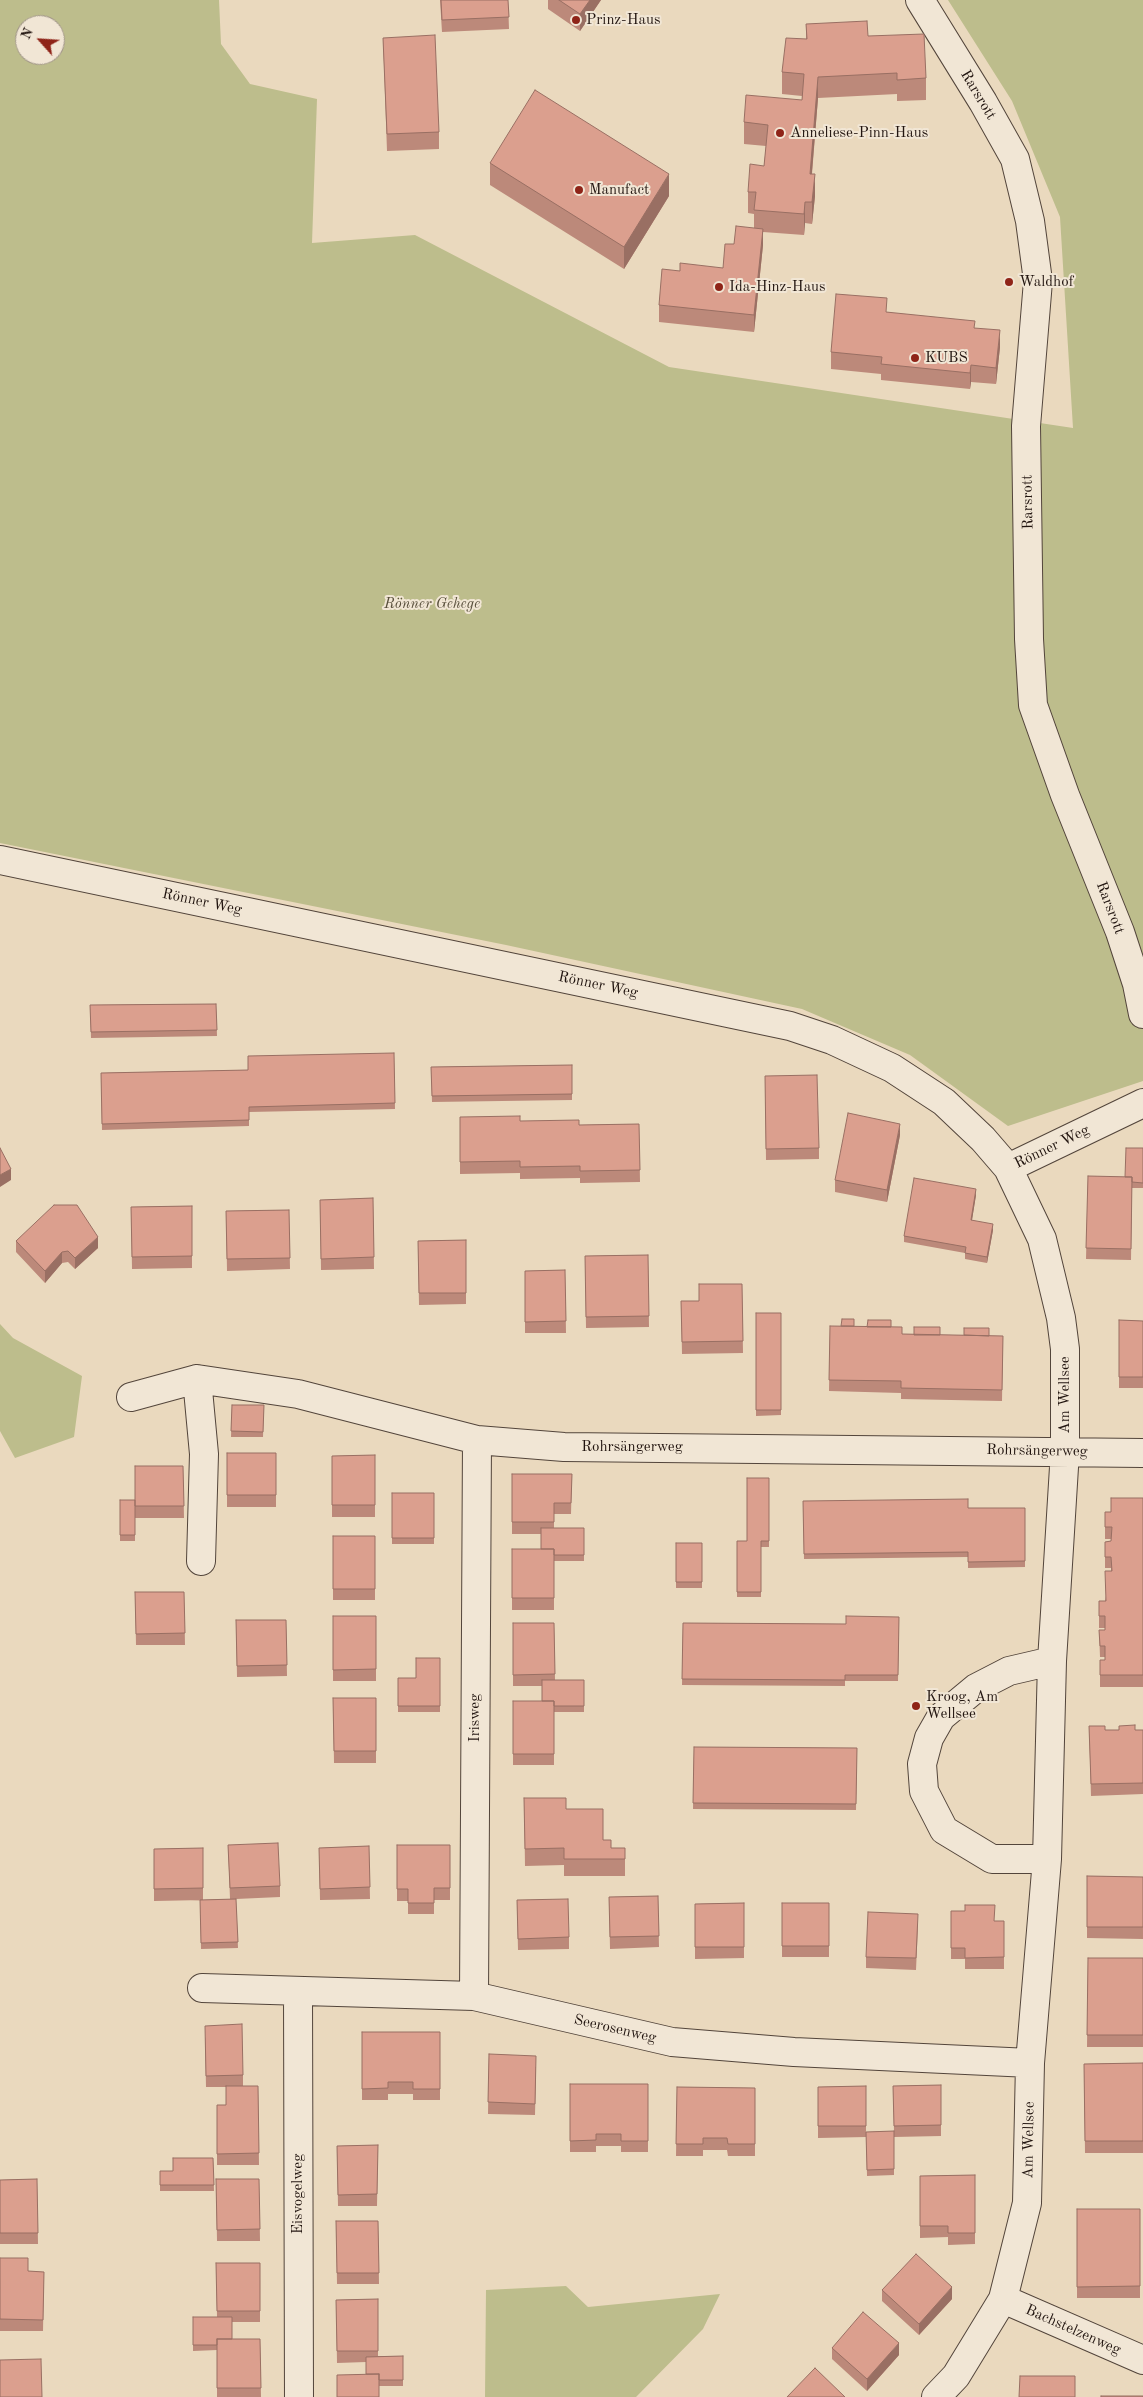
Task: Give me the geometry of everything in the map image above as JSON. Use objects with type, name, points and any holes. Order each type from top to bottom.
[{"type":"street","name":"Rarsrott","points":[[920,0],[983,102],[1015,159],[1030,220],[1038,281],[1026,426],[1029,639],[1033,705],[1065,795],[1120,932],[1137,984],[1143,1014]]},
{"type":"street","name":"Rönner Weg","points":[[0,860],[790,1026],[832,1040],[892,1068],[944,1102],[983,1139],[1008,1168],[1143,1103]]},
{"type":"street","name":"Am Wellsee","points":[[936,2397],[956,2376],[1003,2299],[1027,2204],[1030,2063],[1047,1858],[1052,1661],[1065,1451],[1065,1349],[1062,1318],[1042,1239],[1008,1168]]},
{"type":"street","name":"Rohrsängerweg","points":[[131,1397],[197,1379],[298,1394],[477,1440],[564,1447],[1143,1453]]},
{"type":"street","points":[[197,1379],[204,1454],[201,1561]]},
{"type":"street","name":"Irisweg","points":[[474,1996],[477,1440]]},
{"type":"street","points":[[1047,1858],[992,1859],[944,1830],[924,1791],[922,1764],[929,1738],[941,1717],[976,1688],[1009,1671],[1052,1661]]},
{"type":"street","name":"Seerosenweg","points":[[202,1988],[474,1996],[672,2042],[794,2052],[1030,2063]]},
{"type":"street","name":"Eisvogelweg","points":[[298,1992],[298,2397]]},
{"type":"street","name":"Bachstelzenweg","points":[[1003,2299],[1143,2360]]},
{"type":"green space","name":"Rönner Gehege","points":[[0,0],[219,0],[221,44],[250,84],[317,99],[312,243],[415,235],[669,367],[1073,428],[1060,217],[1012,101],[948,0],[1143,0],[1143,1081],[1008,1126],[910,1055],[802,1009],[506,945],[0,843]]},
{"type":"green space","points":[[0,1324],[13,1338],[82,1376],[74,1437],[15,1458],[0,1431]]},
{"type":"green space","points":[[566,2286],[588,2307],[720,2294],[703,2329],[636,2397],[485,2397],[486,2290]]},
{"type":"building","points":[[441,0],[508,0],[509,17],[442,20]]},
{"type":"building","points":[[559,0],[590,0],[580,14]]},
{"type":"building","name":"Anneliese-Pinn-Haus","points":[[867,21],[868,36],[924,34],[926,78],[897,80],[897,73],[818,77],[810,174],[815,174],[812,202],[805,202],[804,214],[754,210],[756,192],[748,192],[750,164],[764,166],[768,125],[744,122],[746,95],[802,100],[804,74],[782,72],[786,38],[807,39],[806,24]]},
{"type":"building","points":[[435,35],[439,132],[387,134],[383,38]]},
{"type":"building","name":"Manufact","points":[[535,90],[669,174],[624,247],[490,163]]},
{"type":"building","name":"Ida-Hinz-Haus","points":[[736,226],[763,229],[754,315],[659,305],[662,269],[680,271],[680,263],[723,268],[725,244],[734,244]]},
{"type":"building","name":"KUBS","points":[[836,294],[887,298],[886,312],[975,321],[974,328],[1000,330],[996,368],[971,365],[970,373],[881,364],[882,357],[831,352]]},
{"type":"building","points":[[216,1004],[217,1030],[91,1032],[90,1005]]},
{"type":"building","points":[[394,1053],[395,1103],[249,1107],[249,1120],[102,1124],[101,1073],[248,1070],[248,1056]]},
{"type":"building","points":[[572,1065],[572,1094],[432,1096],[431,1067]]},
{"type":"building","points":[[817,1075],[819,1148],[766,1149],[765,1076]]},
{"type":"building","points":[[848,1113],[900,1124],[887,1190],[835,1180]]},
{"type":"building","points":[[520,1116],[520,1121],[579,1120],[579,1125],[639,1124],[640,1170],[580,1171],[580,1166],[520,1167],[520,1161],[460,1162],[460,1117]]},
{"type":"building","points":[[0,1148],[11,1169],[0,1175]]},
{"type":"building","points":[[1126,1148],[1143,1148],[1143,1183],[1132,1182],[1132,1177],[1125,1177]]},
{"type":"building","points":[[1088,1176],[1132,1177],[1131,1249],[1086,1248]]},
{"type":"building","points":[[914,1178],[976,1189],[971,1220],[993,1224],[987,1257],[965,1253],[966,1247],[904,1236]]},
{"type":"building","points":[[373,1198],[374,1257],[321,1259],[320,1200]]},
{"type":"building","points":[[54,1205],[77,1205],[98,1237],[75,1258],[68,1251],[62,1252],[45,1271],[16,1241]]},
{"type":"building","points":[[192,1206],[192,1256],[132,1257],[131,1207]]},
{"type":"building","points":[[289,1210],[290,1258],[227,1259],[226,1211]]},
{"type":"building","points":[[466,1240],[466,1293],[419,1293],[418,1241]]},
{"type":"building","points":[[648,1255],[649,1316],[586,1317],[585,1256]]},
{"type":"building","points":[[565,1270],[566,1321],[525,1322],[525,1271]]},
{"type":"building","points":[[699,1284],[742,1284],[743,1341],[682,1342],[681,1301],[699,1301]]},
{"type":"building","points":[[756,1313],[781,1313],[781,1410],[756,1410]]},
{"type":"building","points":[[842,1319],[854,1319],[854,1326],[841,1326]]},
{"type":"building","points":[[868,1320],[891,1320],[891,1327],[867,1327]]},
{"type":"building","points":[[1119,1320],[1143,1321],[1143,1377],[1119,1377]]},
{"type":"building","points":[[830,1326],[902,1327],[902,1334],[1003,1336],[1002,1390],[901,1388],[901,1381],[829,1380]]},
{"type":"building","points":[[914,1327],[940,1327],[940,1335],[914,1335]]},
{"type":"building","points":[[964,1328],[989,1328],[989,1336],[964,1335]]},
{"type":"building","points":[[232,1405],[264,1405],[263,1432],[231,1431]]},
{"type":"building","points":[[227,1453],[276,1453],[276,1495],[227,1495]]},
{"type":"building","points":[[375,1455],[375,1505],[332,1505],[332,1456]]},
{"type":"building","points":[[135,1466],[183,1466],[184,1506],[135,1506]]},
{"type":"building","points":[[512,1474],[572,1474],[571,1503],[554,1503],[554,1522],[512,1522]]},
{"type":"building","points":[[747,1478],[769,1478],[769,1541],[761,1541],[761,1592],[737,1592],[737,1541],[747,1541]]},
{"type":"building","points":[[392,1493],[434,1493],[434,1538],[392,1538]]},
{"type":"building","points":[[1111,1498],[1143,1498],[1143,1675],[1100,1675],[1100,1660],[1105,1660],[1105,1646],[1100,1646],[1099,1630],[1105,1630],[1105,1616],[1099,1616],[1099,1601],[1106,1601],[1105,1571],[1112,1571],[1111,1557],[1105,1557],[1105,1542],[1111,1541],[1112,1527],[1105,1527],[1105,1512],[1111,1512]]},
{"type":"building","points":[[968,1499],[968,1508],[1025,1508],[1025,1561],[968,1562],[968,1552],[804,1554],[803,1501]]},
{"type":"building","points":[[120,1500],[135,1500],[135,1535],[120,1535]]},
{"type":"building","points":[[541,1528],[584,1528],[584,1555],[554,1555],[554,1549],[541,1549]]},
{"type":"building","points":[[333,1536],[375,1536],[375,1589],[333,1589]]},
{"type":"building","points":[[676,1543],[702,1543],[702,1582],[676,1582]]},
{"type":"building","points":[[512,1549],[554,1549],[554,1598],[512,1598]]},
{"type":"building","points":[[135,1592],[184,1592],[185,1633],[136,1634]]},
{"type":"building","points":[[333,1616],[376,1616],[376,1669],[333,1670]]},
{"type":"building","points":[[846,1616],[899,1617],[898,1675],[845,1675],[845,1680],[682,1679],[683,1623],[846,1624]]},
{"type":"building","points":[[236,1620],[286,1620],[287,1665],[237,1666]]},
{"type":"building","points":[[513,1623],[554,1623],[555,1674],[513,1675]]},
{"type":"building","points":[[416,1658],[440,1658],[440,1706],[398,1706],[398,1678],[416,1678]]},
{"type":"building","points":[[542,1680],[584,1680],[584,1706],[554,1706],[554,1701],[542,1701]]},
{"type":"building","points":[[333,1698],[376,1698],[376,1751],[334,1751]]},
{"type":"building","points":[[513,1701],[554,1701],[554,1754],[513,1754]]},
{"type":"building","points":[[1135,1725],[1135,1730],[1143,1730],[1143,1783],[1091,1784],[1089,1726],[1105,1726],[1105,1730],[1119,1730],[1119,1726]]},
{"type":"building","points":[[694,1747],[857,1748],[856,1804],[693,1803]]},
{"type":"building","points":[[524,1798],[566,1798],[566,1809],[603,1809],[603,1840],[611,1840],[611,1848],[625,1848],[625,1859],[564,1859],[564,1848],[525,1849]]},
{"type":"building","points":[[278,1843],[280,1886],[230,1888],[228,1845]]},
{"type":"building","points":[[397,1845],[450,1845],[450,1888],[434,1888],[434,1903],[408,1903],[408,1889],[397,1889]]},
{"type":"building","points":[[369,1846],[370,1887],[320,1889],[319,1848]]},
{"type":"building","points":[[203,1848],[203,1888],[154,1889],[154,1849]]},
{"type":"building","points":[[1087,1876],[1143,1877],[1143,1927],[1087,1927]]},
{"type":"building","points":[[658,1896],[659,1936],[610,1937],[609,1897]]},
{"type":"building","points":[[236,1899],[238,1942],[201,1943],[200,1900]]},
{"type":"building","points":[[568,1899],[569,1937],[518,1939],[517,1900]]},
{"type":"building","points":[[744,1903],[744,1947],[695,1947],[695,1904]]},
{"type":"building","points":[[782,1903],[829,1903],[829,1946],[782,1946]]},
{"type":"building","points":[[965,1905],[995,1905],[994,1921],[1004,1921],[1004,1957],[965,1958],[965,1948],[951,1948],[951,1911],[965,1911]]},
{"type":"building","points":[[868,1912],[918,1914],[916,1958],[866,1957]]},
{"type":"building","points":[[1088,1958],[1143,1958],[1143,2035],[1087,2035]]},
{"type":"building","points":[[242,2024],[243,2075],[206,2076],[205,2026]]},
{"type":"building","points":[[362,2032],[440,2032],[440,2089],[413,2089],[413,2082],[388,2082],[388,2088],[362,2089]]},
{"type":"building","points":[[489,2054],[536,2056],[535,2104],[488,2102]]},
{"type":"building","points":[[1143,2063],[1143,2141],[1085,2141],[1084,2064]]},
{"type":"building","points":[[570,2084],[648,2084],[648,2141],[621,2141],[621,2134],[596,2134],[596,2140],[570,2141]]},
{"type":"building","points":[[941,2085],[941,2125],[894,2126],[893,2086]]},
{"type":"building","points":[[226,2086],[258,2086],[259,2153],[217,2154],[217,2105],[226,2105]]},
{"type":"building","points":[[866,2086],[866,2126],[818,2126],[818,2087]]},
{"type":"building","points":[[677,2087],[755,2088],[755,2144],[728,2144],[727,2138],[703,2138],[703,2144],[676,2144]]},
{"type":"building","points":[[894,2131],[894,2169],[867,2170],[866,2132]]},
{"type":"building","points":[[378,2145],[377,2194],[338,2195],[337,2146]]},
{"type":"building","points":[[173,2158],[213,2158],[214,2185],[160,2185],[160,2171],[173,2171]]},
{"type":"building","points":[[975,2175],[975,2233],[948,2233],[948,2226],[920,2226],[920,2176]]},
{"type":"building","points":[[37,2179],[38,2233],[0,2233],[0,2180]]},
{"type":"building","points":[[216,2179],[259,2179],[260,2229],[217,2230]]},
{"type":"building","points":[[1077,2209],[1140,2209],[1140,2286],[1077,2287]]},
{"type":"building","points":[[336,2221],[378,2221],[379,2273],[337,2273]]},
{"type":"building","points":[[916,2254],[952,2287],[919,2324],[882,2290]]},
{"type":"building","points":[[0,2258],[28,2258],[28,2271],[44,2272],[43,2320],[0,2319]]},
{"type":"building","points":[[216,2263],[260,2263],[260,2311],[217,2311]]},
{"type":"building","points":[[378,2299],[378,2351],[337,2351],[336,2300]]},
{"type":"building","points":[[863,2312],[899,2343],[867,2379],[832,2348]]},
{"type":"building","points":[[193,2317],[232,2317],[232,2339],[217,2339],[217,2345],[193,2345]]},
{"type":"building","points":[[217,2339],[260,2339],[261,2388],[217,2388]]},
{"type":"building","points":[[403,2356],[403,2380],[379,2380],[379,2374],[366,2374],[366,2357]]},
{"type":"building","points":[[41,2359],[42,2397],[0,2397],[0,2360]]},
{"type":"building","points":[[815,2368],[845,2397],[787,2397]]},
{"type":"building","points":[[379,2374],[379,2397],[337,2397],[337,2375]]},
{"type":"building","points":[[1020,2376],[1075,2376],[1075,2397],[1019,2397]]},
{"type":"building","points":[[1143,2396],[1143,2397],[1101,2397]]},
{"type":"place","name":"Prinz-Haus","points":[[576,20]]},
{"type":"place","name":"Anneliese-Pinn-Haus","points":[[780,133]]},
{"type":"place","name":"Manufact","points":[[579,190]]},
{"type":"place","name":"Waldhof","points":[[1009,282]]},
{"type":"place","name":"Ida-Hinz-Haus","points":[[719,287]]},
{"type":"place","name":"KUBS","points":[[915,358]]},
{"type":"place","name":"Kroog, Am Wellsee","points":[[916,1706]]}]
